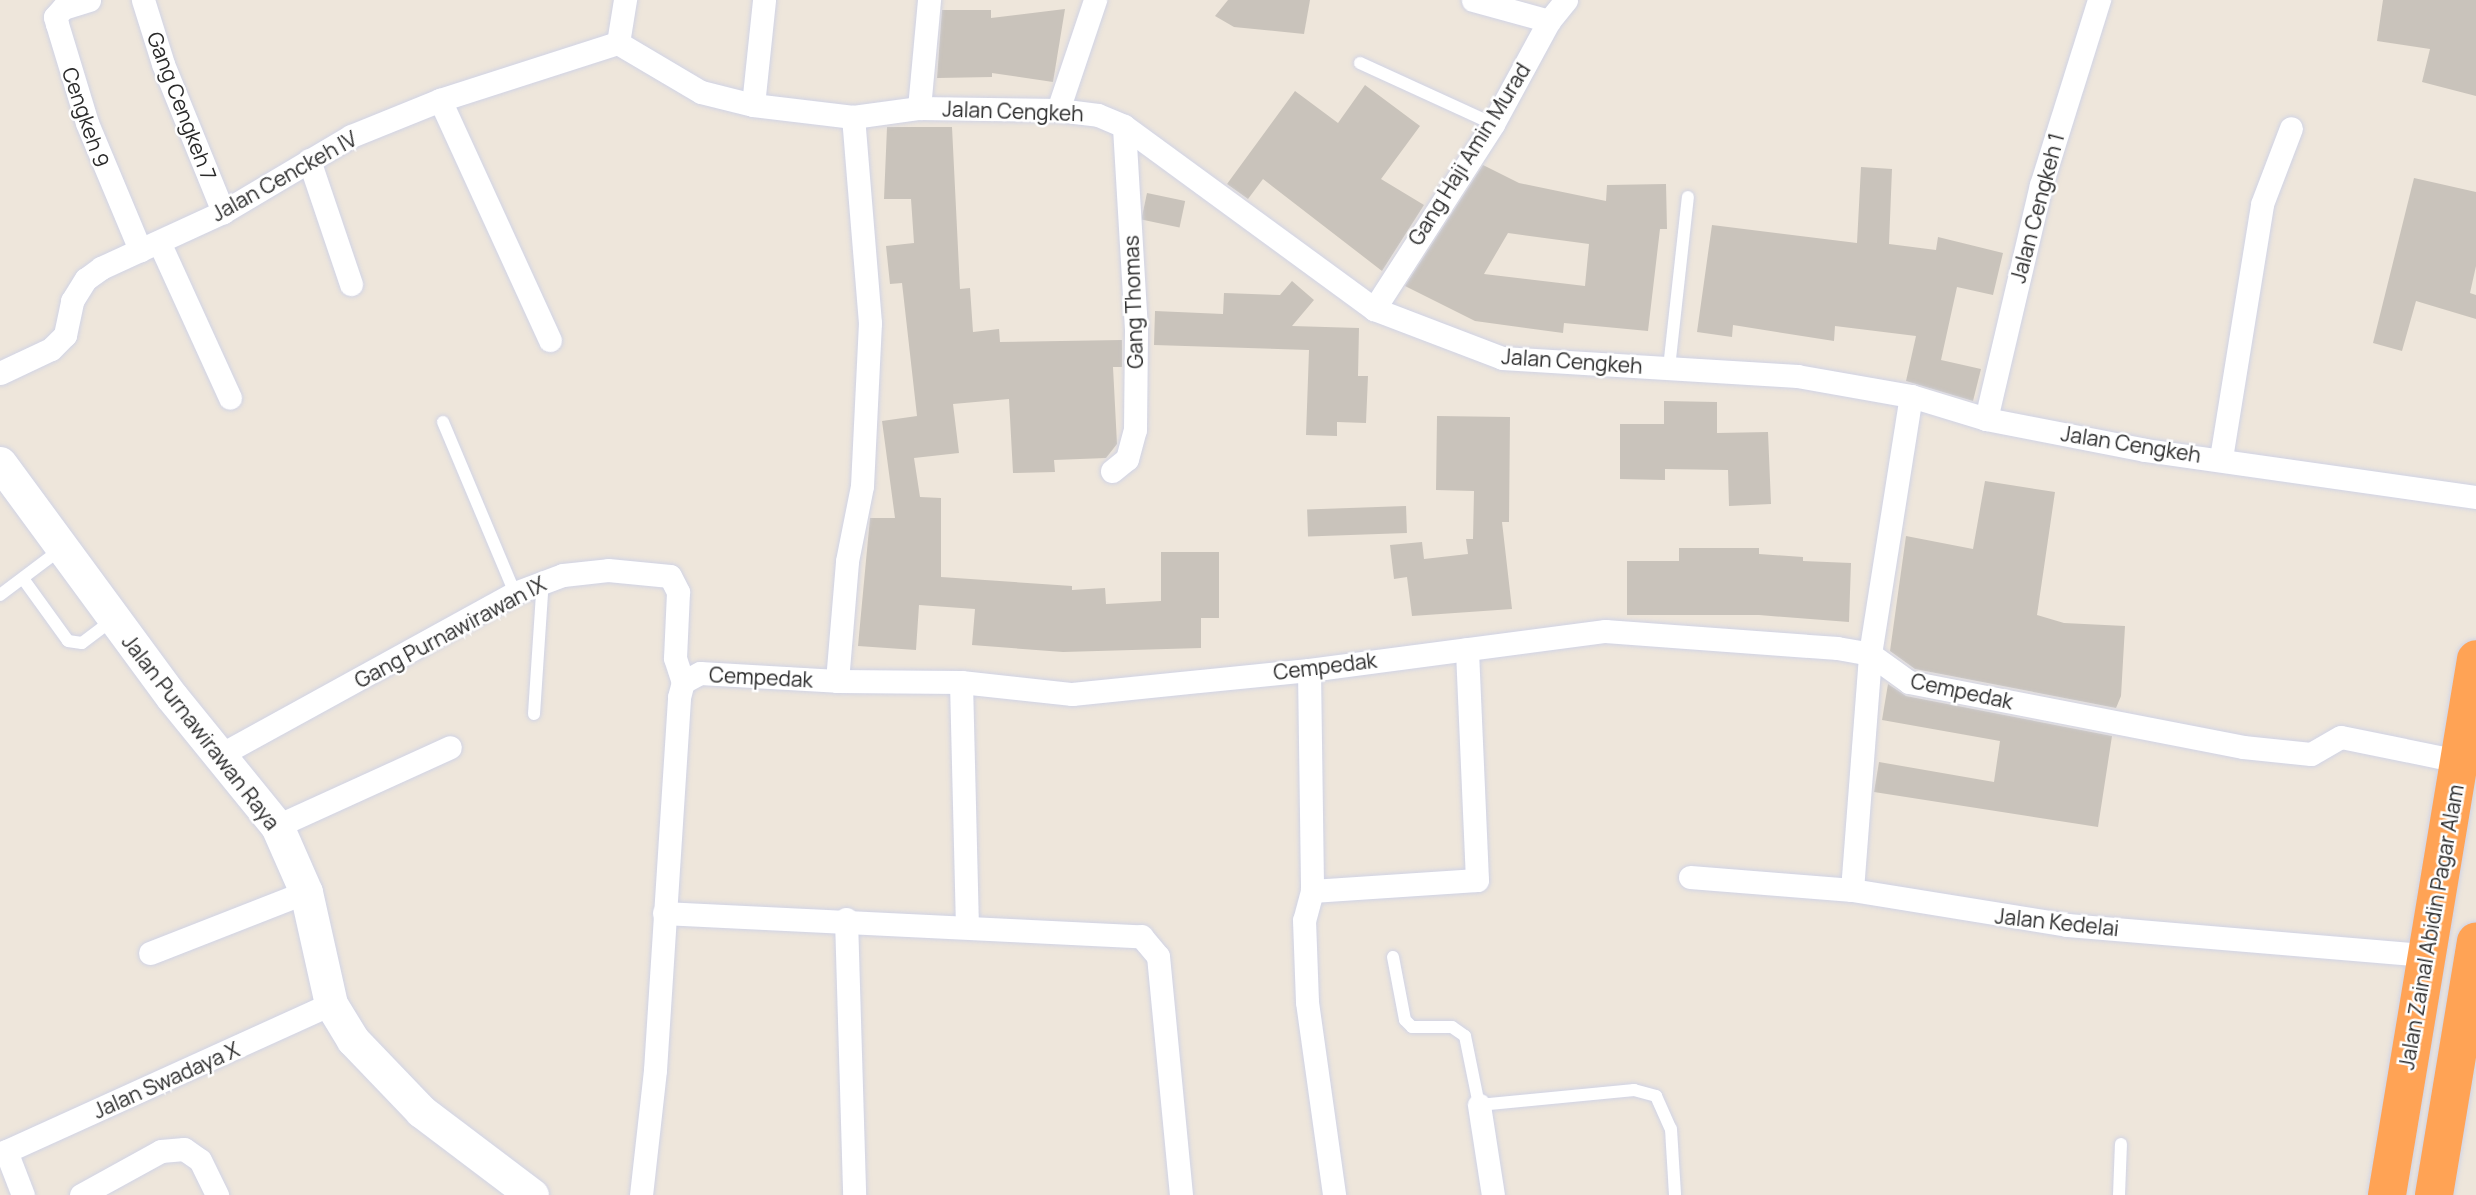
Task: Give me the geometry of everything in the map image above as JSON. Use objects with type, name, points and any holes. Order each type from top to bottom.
[{"type":"highway","name":"Jalan Zainal Abidin Pagar Alam","points":[[2387,1195],[2476,659]]},
{"type":"highway","points":[[2434,1195],[2476,941]]},
{"type":"street","name":"Cengkeh 9","points":[[89,0],[58,12],[57,24],[87,123],[150,246]]},
{"type":"street","name":"Gang Cengkeh 7","points":[[143,0],[163,64],[223,212]]},
{"type":"street","points":[[618,43],[625,0]]},
{"type":"street","points":[[753,105],[764,0]]},
{"type":"street","points":[[919,108],[929,0]]},
{"type":"street","points":[[1058,110],[1095,0]]},
{"type":"street","points":[[1473,0],[1549,21]]},
{"type":"street","name":"Gang Haji Amin Murad","points":[[1374,309],[1493,124],[1549,21],[1566,0]]},
{"type":"street","name":"Jalan Cengkeh 1","points":[[1986,419],[2041,185],[2099,0]]},
{"type":"street","name":"Jalan Cenckeh IV","points":[[0,373],[51,349],[65,335],[72,301],[86,279],[223,212],[351,136],[440,100],[618,43]]},
{"type":"street","name":"Jalan Cengkeh","points":[[618,43],[701,92],[753,105],[853,117],[919,108],[1058,110],[1098,115],[1124,126],[1374,309],[1502,358],[1797,376],[1911,396],[1986,419],[2145,450],[2221,458],[2476,497]]},
{"type":"street","points":[[440,100],[550,340]]},
{"type":"street","points":[[837,681],[847,561],[862,486],[870,323],[853,117]]},
{"type":"street","name":"Gang Thomas","points":[[1112,471],[1127,458],[1135,430],[1136,329],[1124,126]]},
{"type":"street","points":[[2221,458],[2262,204],[2291,128]]},
{"type":"street","points":[[309,160],[351,284]]},
{"type":"street","points":[[150,246],[230,398]]},
{"type":"street","points":[[1852,890],[1870,654],[1911,396]]},
{"type":"street","name":"Jalan Purnawirawan Raya","points":[[0,463],[113,620],[277,827],[306,892],[331,1003],[352,1040],[421,1111],[532,1195]]},
{"type":"street","name":"Gang Purnawirawan IX","points":[[220,755],[543,579],[608,570],[670,576],[678,593],[675,658],[683,682]]},
{"type":"street","name":"Cempedak","points":[[641,1195],[655,1070],[664,913],[683,682],[700,673],[837,681],[961,682],[1072,694],[1309,670],[1605,631],[1814,645],[1870,654],[1909,682],[2242,747],[2311,754],[2341,737],[2459,761]]},
{"type":"street","points":[[1312,891],[1477,880],[1467,649]]},
{"type":"street","points":[[1309,670],[1312,891],[1304,920],[1307,1002],[1334,1195]]},
{"type":"street","points":[[961,682],[967,925]]},
{"type":"street","points":[[277,827],[450,747]]},
{"type":"street","name":"Jalan Kedelai","points":[[1690,877],[1852,890],[2067,925],[2426,955]]},
{"type":"street","points":[[150,953],[306,892]]},
{"type":"street","points":[[664,913],[846,919],[1130,934],[1152,945],[1163,987],[1181,1195]]},
{"type":"street","points":[[846,919],[854,1195]]},
{"type":"street","name":"Jalan Swadaya X","points":[[3,1152],[331,1003]]},
{"type":"street","points":[[1479,1105],[1493,1195]]},
{"type":"street","points":[[81,1195],[161,1152],[184,1149],[200,1160],[217,1195]]},
{"type":"street","points":[[3,1152],[23,1195]]},
{"type":"lane","points":[[1360,63],[1493,124]]},
{"type":"lane","points":[[1669,368],[1688,197]]},
{"type":"lane","points":[[443,422],[515,593]]},
{"type":"lane","points":[[0,595],[24,580],[61,548]]},
{"type":"lane","points":[[534,714],[543,579]]},
{"type":"lane","points":[[24,580],[68,641],[82,643],[113,620]]},
{"type":"lane","points":[[1393,957],[1405,1020],[1412,1027],[1452,1027],[1465,1036],[1479,1105],[1634,1090],[1656,1096],[1671,1129],[1675,1195]]},
{"type":"lane","points":[[2119,1195],[2121,1144]]},
{"type":"building","points":[[1228,0],[1310,0],[1304,34],[1234,27],[1215,16]]},
{"type":"building","points":[[2383,0],[2476,0],[2476,96],[2422,82],[2430,49],[2377,41]]},
{"type":"building","points":[[1065,9],[1053,82],[992,73],[992,77],[937,78],[942,10],[991,10],[991,18]]},
{"type":"building","points":[[1365,85],[1420,126],[1381,179],[1424,205],[1382,271],[1263,179],[1248,199],[1227,184],[1295,91],[1338,123]]},
{"type":"building","points":[[887,127],[952,127],[960,289],[970,288],[973,332],[999,329],[1000,342],[1122,340],[1122,367],[1113,367],[1117,444],[1106,458],[1054,460],[1055,472],[1013,473],[1009,399],[953,404],[959,453],[914,458],[920,497],[941,498],[941,577],[1072,586],[1072,590],[1105,588],[1106,604],[1161,601],[1161,552],[1219,552],[1219,618],[1201,618],[1201,648],[1063,652],[972,645],[975,609],[919,605],[916,650],[858,646],[870,518],[895,518],[882,421],[917,416],[902,283],[890,284],[886,246],[914,243],[911,199],[884,199]]},
{"type":"building","points":[[1483,165],[1519,183],[1606,201],[1607,185],[1666,184],[1667,229],[1660,229],[1648,331],[1564,323],[1563,333],[1475,321],[1405,286]],"holes":[[[1508,233],[1589,244],[1585,286],[1484,274]]]},
{"type":"building","points":[[1861,167],[1892,169],[1889,244],[1936,250],[1938,237],[2003,253],[1993,295],[1957,287],[1941,360],[1981,369],[1973,401],[1906,381],[1916,336],[1835,326],[1834,341],[1733,325],[1732,337],[1697,332],[1712,225],[1857,243]]},
{"type":"building","points":[[2414,178],[2476,192],[2476,266],[2470,293],[2476,295],[2476,319],[2416,301],[2402,351],[2373,343]]},
{"type":"building","points":[[1147,193],[1185,201],[1180,228],[1141,219]]},
{"type":"building","points":[[1292,281],[1314,300],[1292,326],[1359,328],[1358,376],[1368,376],[1366,423],[1337,422],[1337,436],[1306,435],[1309,350],[1154,345],[1155,311],[1223,314],[1224,293],[1280,295]]},
{"type":"building","points":[[1664,401],[1717,402],[1717,433],[1768,432],[1771,504],[1729,506],[1728,470],[1665,469],[1665,480],[1620,479],[1620,424],[1664,424]]},
{"type":"building","points":[[1437,416],[1510,417],[1509,522],[1502,522],[1512,609],[1412,616],[1407,577],[1394,579],[1390,545],[1422,542],[1424,559],[1468,554],[1466,539],[1473,539],[1474,491],[1436,490]]},
{"type":"building","points":[[1985,481],[2055,492],[2037,615],[2064,623],[2125,626],[2121,696],[2116,708],[1915,669],[1890,651],[1906,536],[1973,549]]},
{"type":"building","points":[[1406,506],[1407,533],[1308,536],[1307,509]]},
{"type":"building","points":[[1679,548],[1759,548],[1759,554],[1803,557],[1803,561],[1851,563],[1849,622],[1759,615],[1627,615],[1627,561],[1679,561]]},
{"type":"building","points":[[1888,684],[1906,696],[2112,736],[2098,827],[1874,792],[1879,762],[1994,782],[2000,741],[1882,720]]}]
